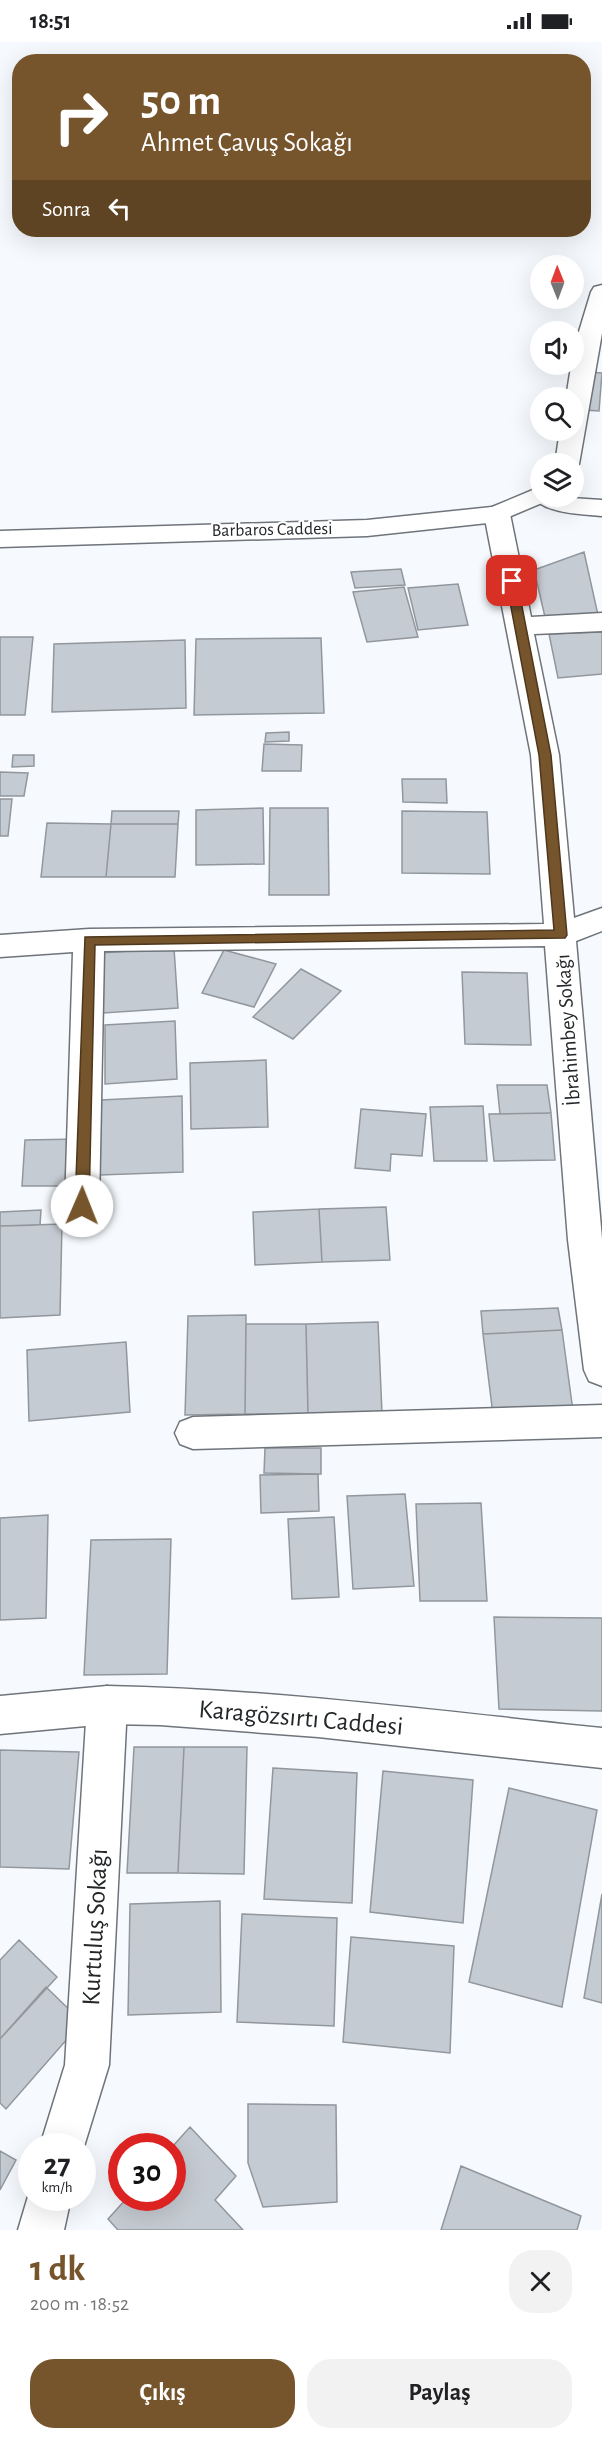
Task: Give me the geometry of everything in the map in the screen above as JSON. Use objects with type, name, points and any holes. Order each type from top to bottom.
[{"type":"street","points":[[569,453],[586,348],[602,292]]},
{"type":"street","name":"Barbaros Caddesi","points":[[0,539],[367,528],[497,514],[530,499]]},
{"type":"street","points":[[584,506],[602,508]]},
{"type":"street","name":"İbrahimbey Sokağı","points":[[497,514],[545,755],[561,935],[593,1240],[602,1370]]},
{"type":"street","points":[[521,626],[602,622]]},
{"type":"street","points":[[0,946],[89,940],[561,935],[602,919]]},
{"type":"street","points":[[82,1206],[89,940]]},
{"type":"street","points":[[193,1433],[602,1421]]},
{"type":"street","name":"Karagözsırtı Caddesi","points":[[0,1715],[107,1705],[160,1706],[318,1718],[602,1748]]},
{"type":"street","name":"Kurtuluş Sokağı","points":[[67,2133],[87,2065],[107,1705]]},
{"type":"building","points":[[590,372],[602,373],[599,411],[584,410]]},
{"type":"building","points":[[584,552],[598,615],[545,617],[534,570]]},
{"type":"building","points":[[401,569],[405,585],[355,588],[351,572]]},
{"type":"building","points":[[458,584],[468,625],[418,630],[408,588]]},
{"type":"building","points":[[404,587],[418,637],[367,642],[353,592]]},
{"type":"building","points":[[602,632],[602,674],[558,678],[549,634]]},
{"type":"building","points":[[0,637],[33,637],[25,715],[0,715]]},
{"type":"building","points":[[321,638],[324,713],[194,715],[196,639]]},
{"type":"building","points":[[185,640],[186,708],[52,712],[54,644]]},
{"type":"building","points":[[289,732],[289,741],[265,742],[266,733]]},
{"type":"building","points":[[264,744],[302,745],[301,771],[262,771]]},
{"type":"building","points":[[13,755],[34,755],[34,766],[12,767]]},
{"type":"building","points":[[0,772],[28,773],[24,796],[0,796]]},
{"type":"building","points":[[402,779],[446,779],[447,803],[403,802]]},
{"type":"building","points":[[0,799],[12,799],[8,836],[0,836]]},
{"type":"building","points":[[263,808],[264,864],[196,865],[196,810]]},
{"type":"building","points":[[270,808],[328,808],[329,895],[269,895]]},
{"type":"building","points":[[112,811],[179,811],[178,824],[111,824]]},
{"type":"building","points":[[402,811],[487,812],[490,874],[402,873]]},
{"type":"building","points":[[47,823],[111,824],[106,877],[41,877]]},
{"type":"building","points":[[111,824],[178,824],[175,877],[106,877]]},
{"type":"building","points":[[174,948],[178,1008],[103,1013],[101,953]]},
{"type":"building","points":[[224,950],[276,964],[254,1007],[202,993]]},
{"type":"building","points":[[301,969],[341,991],[293,1039],[253,1017]]},
{"type":"building","points":[[462,972],[527,973],[531,1045],[465,1044]]},
{"type":"building","points":[[175,1021],[177,1079],[105,1084],[105,1025]]},
{"type":"building","points":[[266,1060],[268,1127],[191,1129],[190,1063]]},
{"type":"building","points":[[497,1085],[547,1085],[551,1113],[500,1114]]},
{"type":"building","points":[[182,1096],[183,1172],[100,1175],[101,1100]]},
{"type":"building","points":[[483,1106],[487,1161],[434,1161],[430,1107]]},
{"type":"building","points":[[361,1109],[426,1114],[422,1156],[391,1154],[390,1171],[355,1168]]},
{"type":"building","points":[[551,1113],[555,1160],[494,1161],[489,1114]]},
{"type":"building","points":[[79,1139],[76,1186],[22,1186],[25,1140]]},
{"type":"building","points":[[386,1207],[390,1260],[322,1262],[319,1209]]},
{"type":"building","points":[[319,1209],[322,1262],[255,1265],[253,1212]]},
{"type":"building","points":[[41,1210],[40,1225],[0,1226],[0,1212]]},
{"type":"building","points":[[62,1224],[60,1315],[0,1318],[0,1226]]},
{"type":"building","points":[[558,1308],[562,1330],[483,1334],[481,1311]]},
{"type":"building","points":[[246,1315],[245,1414],[185,1415],[188,1316]]},
{"type":"building","points":[[378,1322],[382,1413],[308,1414],[306,1324]]},
{"type":"building","points":[[246,1324],[306,1324],[308,1414],[245,1414]]},
{"type":"building","points":[[562,1330],[573,1411],[493,1415],[483,1334]]},
{"type":"building","points":[[126,1342],[130,1412],[29,1421],[27,1350]]},
{"type":"building","points":[[265,1448],[321,1448],[321,1474],[264,1473]]},
{"type":"building","points":[[318,1474],[319,1511],[261,1513],[260,1475]]},
{"type":"building","points":[[405,1494],[414,1586],[353,1589],[347,1496]]},
{"type":"building","points":[[481,1503],[487,1601],[420,1601],[416,1504]]},
{"type":"building","points":[[48,1515],[46,1618],[0,1620],[0,1518]]},
{"type":"building","points":[[334,1517],[339,1597],[292,1599],[288,1519]]},
{"type":"building","points":[[171,1539],[167,1674],[84,1675],[91,1540]]},
{"type":"building","points":[[494,1617],[602,1618],[602,1711],[499,1709]]},
{"type":"building","points":[[134,1747],[184,1747],[178,1873],[127,1873]]},
{"type":"building","points":[[184,1747],[247,1747],[244,1874],[178,1873]]},
{"type":"building","points":[[0,1750],[79,1752],[69,1869],[0,1867]]},
{"type":"building","points":[[273,1768],[357,1773],[352,1903],[264,1899]]},
{"type":"building","points":[[383,1771],[473,1780],[463,1923],[370,1912]]},
{"type":"building","points":[[509,1788],[597,1810],[562,2007],[469,1982]]},
{"type":"building","points":[[602,1894],[602,2003],[584,1998]]},
{"type":"building","points":[[220,1901],[221,2012],[128,2015],[130,1904]]},
{"type":"building","points":[[242,1914],[337,1918],[334,2026],[237,2022]]},
{"type":"building","points":[[351,1937],[454,1946],[450,2053],[343,2042]]},
{"type":"building","points":[[19,1940],[57,1977],[0,2039],[0,1960]]},
{"type":"building","points":[[46,1987],[82,2022],[6,2109],[0,2103],[0,2039]]},
{"type":"building","points":[[248,2104],[336,2105],[337,2202],[263,2207],[248,2163]]},
{"type":"building","points":[[190,2127],[236,2176],[215,2200],[243,2230],[118,2230],[108,2219],[115,2211],[186,2211],[185,2133]]},
{"type":"building","points":[[0,2151],[16,2160],[0,2190]]},
{"type":"building","points":[[461,2166],[581,2216],[577,2230],[441,2230]]},
{"type":"route","points":[[82,1206],[89,940],[561,935],[545,755],[512,581]]}]
